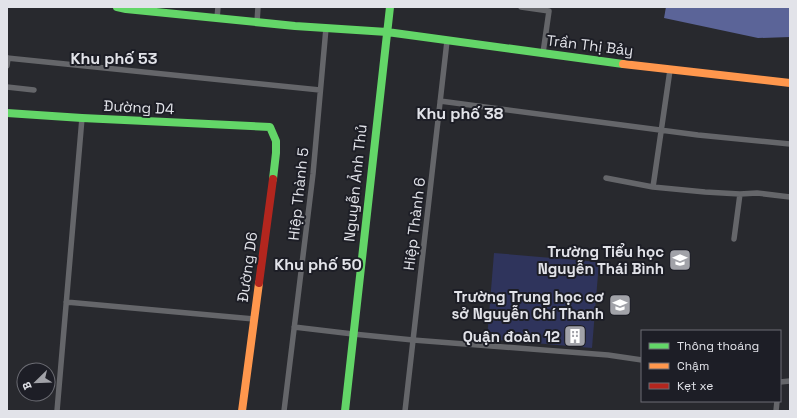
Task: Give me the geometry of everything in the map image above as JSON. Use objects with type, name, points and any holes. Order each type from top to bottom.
[{"type":"street","name":"Trần Thị Bảy","points":[[117,7],[257,22],[387,32],[670,70],[790,83]]},
{"type":"street","points":[[217,18],[218,7]]},
{"type":"street","points":[[257,22],[258,7]]},
{"type":"street","name":"Nguyễn Ảnh Thủ","points":[[345,411],[390,7]]},
{"type":"street","points":[[521,7],[549,11],[543,53]]},
{"type":"street","name":"Hiệp Thành 5","points":[[284,411],[313,174],[326,28]]},
{"type":"street","name":"Hiệp Thành 6","points":[[405,411],[447,41]]},
{"type":"street","points":[[7,66],[7,58],[320,90]]},
{"type":"street","points":[[653,187],[670,70]]},
{"type":"street","points":[[7,87],[34,90]]},
{"type":"street","points":[[440,101],[662,130],[790,144]]},
{"type":"street","name":"Đường D4","points":[[7,113],[270,128]]},
{"type":"street","points":[[57,411],[82,118]]},
{"type":"street","name":"Đường D6","points":[[242,411],[276,153],[276,141],[270,128]]},
{"type":"street","points":[[606,178],[653,187],[704,192],[740,194],[757,193],[790,197]]},
{"type":"street","points":[[734,239],[740,194]]},
{"type":"street","points":[[66,302],[254,319]]},
{"type":"street","points":[[294,327],[413,340],[608,355],[641,360]]},
{"type":"shaded area","points":[[666,7],[790,7],[790,37],[758,38],[664,18]]},
{"type":"shaded area","points":[[494,253],[599,262],[592,348],[487,339]]},
{"type":"traffic: fast","points":[[117,7],[295,26],[387,32],[623,64]]},
{"type":"traffic: fast","points":[[345,411],[390,7]]},
{"type":"traffic: fast","points":[[7,113],[270,127],[276,141],[273,179]]},
{"type":"traffic: slow","points":[[623,64],[790,83]]},
{"type":"traffic: slow","points":[[242,411],[259,283]]},
{"type":"traffic: jam","points":[[259,283],[273,179]]},
{"type":"place","name":"Trường Tiểu học Nguyễn Thái Bình","points":[[680,260]]},
{"type":"place","name":"Trường Trung học cơ sở Nguyễn Chí Thanh","points":[[620,305]]},
{"type":"place","name":"Quận đoàn 12","points":[[575,336]]},
{"type":"district","name":"Khu phố 53","points":[[114,58]]},
{"type":"district","name":"Khu phố 38","points":[[460,113]]},
{"type":"district","name":"Khu phố 50","points":[[318,264]]}]
